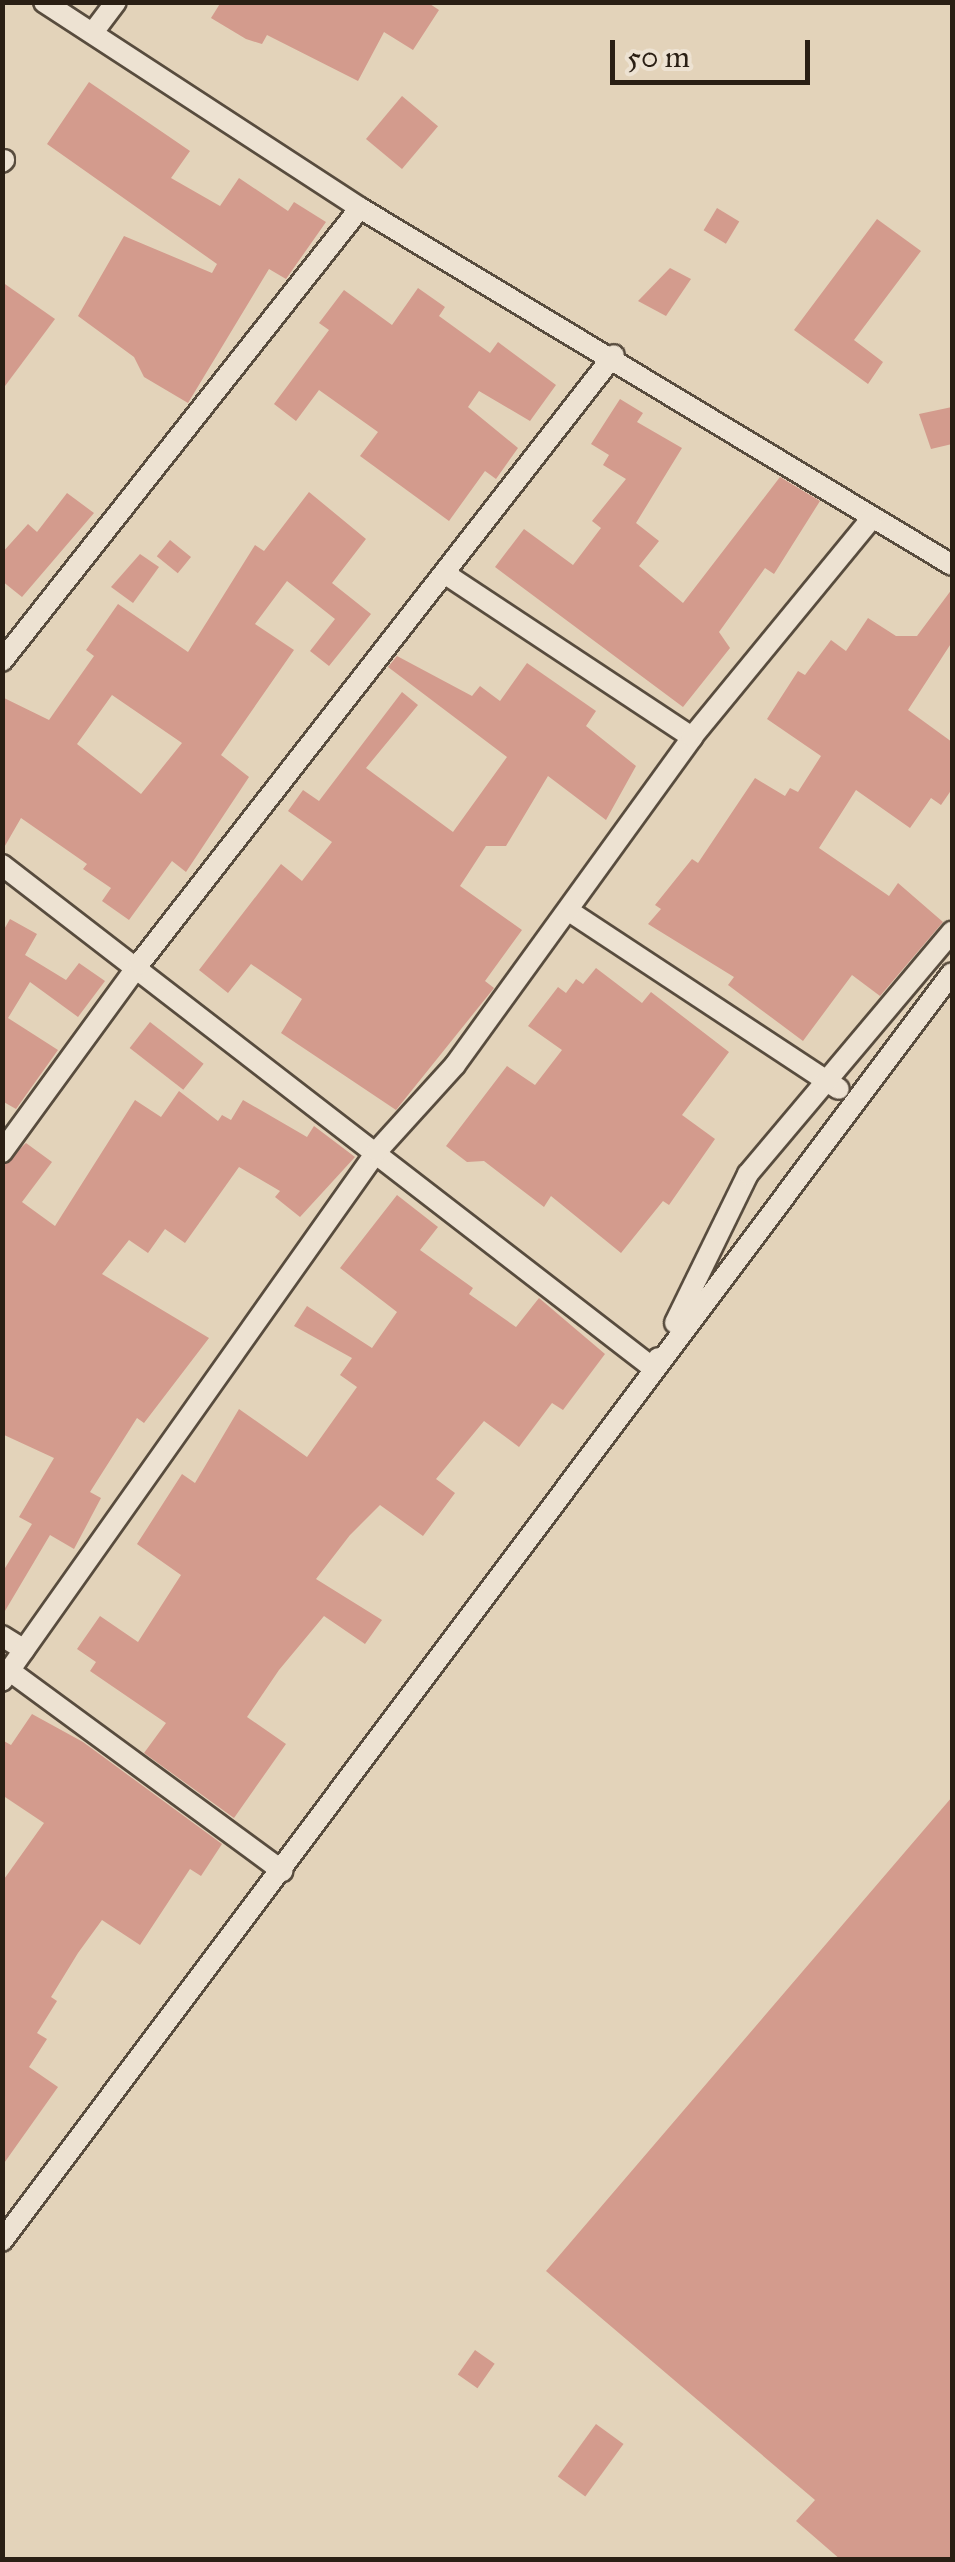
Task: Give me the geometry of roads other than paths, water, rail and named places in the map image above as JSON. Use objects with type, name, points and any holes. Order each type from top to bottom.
[{"type":"street","points":[[44,2],[94,31],[360,208],[614,355],[952,565]]},
{"type":"street","points":[[94,31],[116,2]]},
{"type":"street","points":[[2,661],[360,208]]},
{"type":"street","points":[[2,1152],[139,964],[448,574],[614,355]]},
{"type":"street","points":[[282,1870],[6,1676],[377,1151],[455,1064],[570,911],[692,737],[872,518]]},
{"type":"street","points":[[448,574],[692,737]]},
{"type":"street","points":[[2,865],[139,964],[653,1368]]},
{"type":"street","points":[[570,911],[853,1098]]},
{"type":"street","points":[[653,1368],[748,1174],[832,1084],[952,932]]},
{"type":"street","points":[[2,2241],[282,1870],[853,1098],[952,973]]},
{"type":"street","points":[[2,1636],[24,1650]]}]
